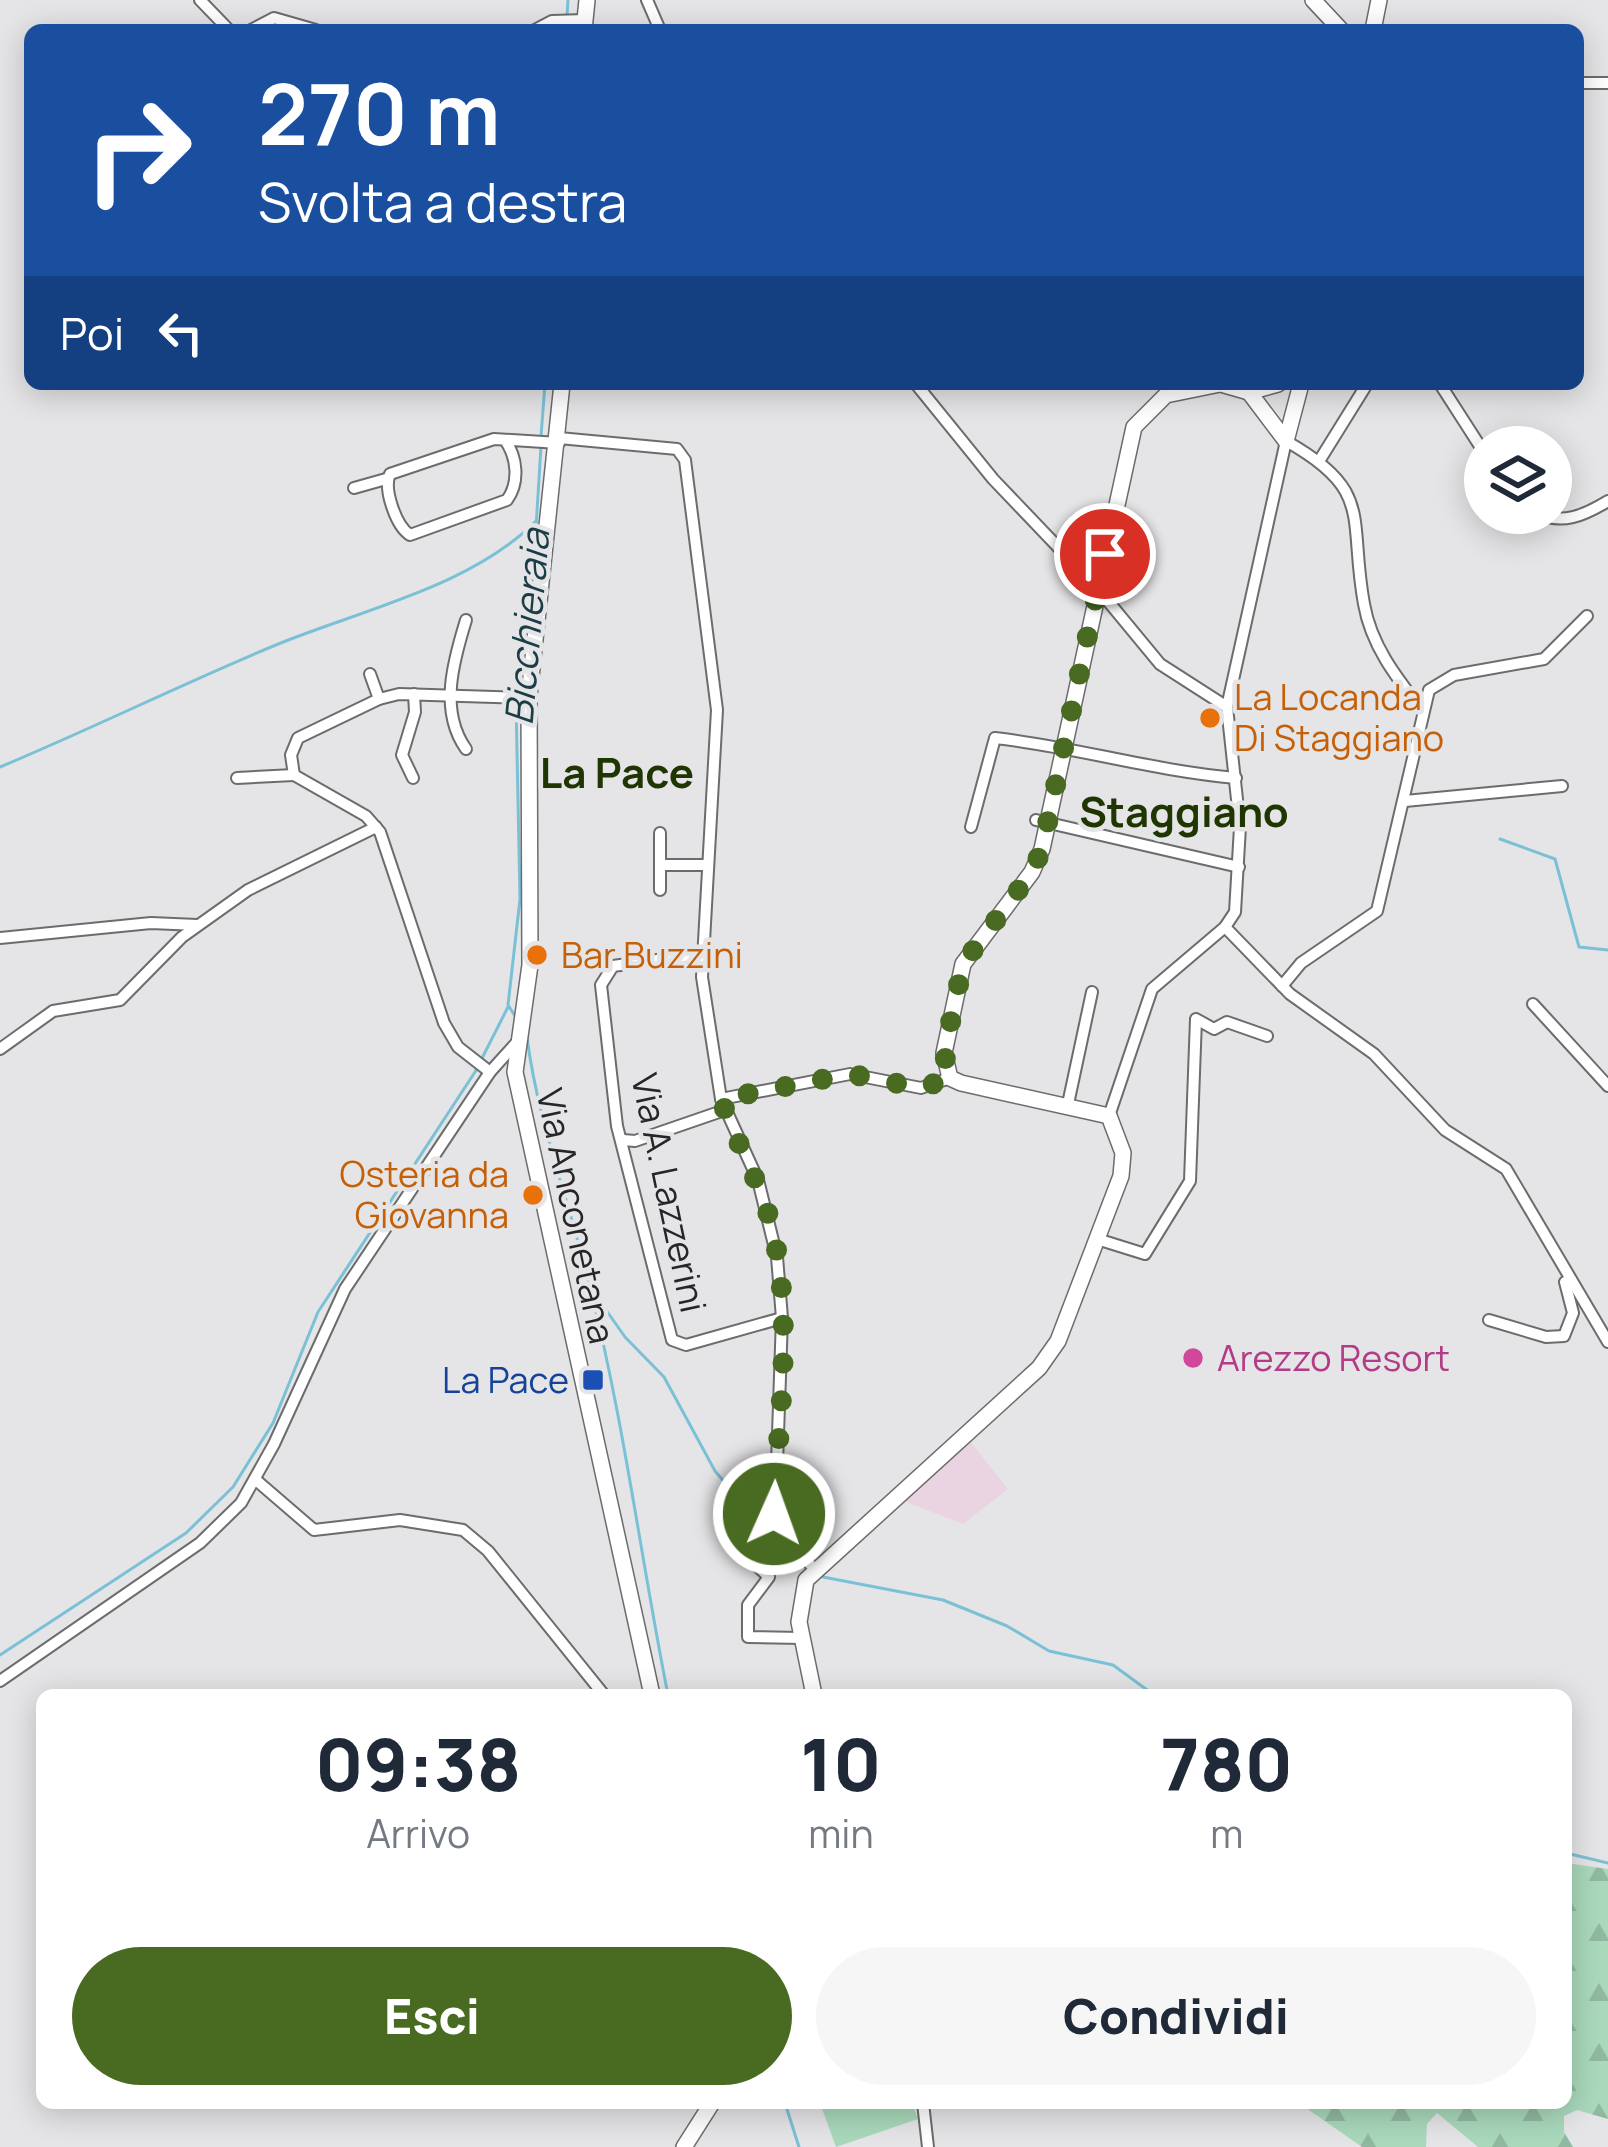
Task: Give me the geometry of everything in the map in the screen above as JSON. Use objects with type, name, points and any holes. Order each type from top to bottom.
[{"type":"street","points":[[200,0],[223,24]]},
{"type":"street","points":[[548,24],[582,23],[587,0]]},
{"type":"street","points":[[1313,0],[1335,24]]},
{"type":"street","points":[[262,24],[274,18],[295,24]]},
{"type":"street","name":"Via Anconetana","points":[[561,390],[529,698],[530,965],[518,1041],[517,1085],[651,1689]]},
{"type":"street","points":[[921,390],[992,479],[1098,589],[1160,664],[1227,707]]},
{"type":"street","points":[[950,1078],[944,1053],[963,964],[1032,872],[1065,746],[1134,427],[1166,395],[1191,390]]},
{"type":"street","points":[[1321,458],[1362,390]]},
{"type":"street","points":[[1444,390],[1467,426]]},
{"type":"street","points":[[813,1689],[801,1638],[801,1593],[814,1569],[1039,1368],[1058,1341],[1123,1163],[1109,1116],[1152,989],[1225,927],[1235,912],[1239,867],[1236,778],[1227,707],[1286,441],[1298,398],[1270,393],[1286,441],[1321,458],[1352,506],[1370,628],[1391,671],[1421,709]]},
{"type":"street","points":[[354,488],[494,439],[676,449],[685,460],[717,710],[714,805],[704,865],[708,928],[702,960],[707,1034],[723,1104],[769,1216],[782,1318],[775,1521],[814,1569]]},
{"type":"street","points":[[386,479],[401,529],[410,535],[507,500],[514,489],[516,458],[505,440]]},
{"type":"street","points":[[1572,518],[1608,501]]},
{"type":"street","points":[[1282,986],[1301,963],[1378,910],[1429,690],[1454,675],[1544,659],[1588,616]]},
{"type":"street","points":[[466,620],[451,666],[452,729],[466,749]]},
{"type":"street","points":[[370,674],[380,699]]},
{"type":"street","points":[[294,776],[291,754],[298,738],[380,699],[414,694],[529,698]]},
{"type":"street","points":[[413,778],[402,754],[415,712],[414,694]]},
{"type":"street","points":[[971,827],[995,738],[1065,746],[1190,776],[1236,778]]},
{"type":"street","points":[[237,778],[294,776],[376,827],[444,1023],[471,1058],[487,1070]]},
{"type":"street","points":[[1405,801],[1562,786]]},
{"type":"street","points":[[1043,822],[1239,867]]},
{"type":"street","points":[[0,1049],[53,1011],[121,1000],[197,925],[248,890],[376,827]]},
{"type":"street","points":[[660,833],[660,890]]},
{"type":"street","points":[[660,865],[704,865]]},
{"type":"street","points":[[0,938],[151,922],[197,925]]},
{"type":"street","points":[[1225,927],[1282,986],[1374,1054],[1445,1130],[1505,1169],[1608,1342]]},
{"type":"street","name":"Via A. Lazzerini","points":[[702,960],[650,961],[613,966],[604,973],[611,1079],[623,1140],[672,1340],[686,1345],[782,1318]]},
{"type":"street","points":[[1068,1104],[1092,992]]},
{"type":"street","points":[[1533,1004],[1608,1086]]},
{"type":"street","points":[[1096,1239],[1145,1254],[1190,1181],[1196,1019],[1214,1030],[1227,1022],[1268,1036]]},
{"type":"street","points":[[0,1681],[200,1544],[256,1480],[345,1289],[487,1070],[518,1041]]},
{"type":"street","points":[[623,1140],[723,1104],[850,1074],[921,1088],[950,1078],[1109,1116]]},
{"type":"street","points":[[1552,1252],[1572,1305],[1569,1330],[1580,1344]]},
{"type":"street","points":[[1489,1320],[1546,1337],[1560,1337],[1569,1330]]},
{"type":"street","points":[[256,1480],[314,1530],[400,1520],[463,1530],[488,1552],[599,1689]]},
{"type":"street","points":[[739,1550],[769,1577],[748,1606],[748,1636],[801,1638]]},
{"type":"street","points":[[684,2147],[708,2109]]},
{"type":"street","points":[[923,2109],[928,2147]]},
{"type":"shaded area","points":[[968,1439],[1008,1489],[963,1524],[901,1500]]},
{"type":"green space","points":[[1572,1864],[1608,1869],[1608,2119],[1577,2110],[1564,2116],[1564,2132],[1573,2147],[1478,2147],[1437,2113],[1427,2124],[1426,2147],[1362,2147],[1308,2109],[1572,2109]]},
{"type":"green space","points":[[822,2109],[914,2109],[918,2119],[836,2147]]},
{"type":"waterway","name":"Bicchieraia","points":[[567,16],[568,0]]},
{"type":"waterway","name":"Bicchieraia","points":[[541,436],[545,390]]},
{"type":"waterway","name":"Bicchieraia","points":[[515,692],[535,544],[541,446]]},
{"type":"waterway","points":[[0,767],[271,647],[446,581],[479,564],[536,521]]},
{"type":"waterway","name":"Bicchieraia","points":[[516,702],[520,899],[508,1005],[517,1019]]},
{"type":"waterway","points":[[1500,839],[1555,859],[1579,947],[1608,950]]},
{"type":"waterway","points":[[0,1655],[186,1533],[233,1487],[273,1423],[318,1312],[475,1072],[508,1007]]},
{"type":"waterway","points":[[527,1037],[539,1101],[602,1338],[667,1689]]},
{"type":"waterway","points":[[592,1290],[625,1337],[664,1377],[715,1471],[777,1544]]},
{"type":"waterway","points":[[823,1577],[943,1600],[1007,1626],[1049,1651],[1113,1665],[1146,1689]]},
{"type":"waterway","points":[[1572,1854],[1608,1863]]},
{"type":"waterway","points":[[787,2109],[799,2147]]},
{"type":"place","name":"La Locanda Di Staggiano","points":[[1210,718]]},
{"type":"place","name":"Bar Buzzini","points":[[537,955]]},
{"type":"place","name":"Osteria da Giovanna","points":[[533,1195]]},
{"type":"place","name":"Arezzo Resort","points":[[1193,1358]]},
{"type":"place","name":"La Pace","points":[[593,1380]]},
{"type":"district","name":"La Pace","points":[[617,773]]},
{"type":"district","name":"Staggiano","points":[[1184,812]]},
{"type":"route","points":[[774,1514],[782,1318],[777,1256],[758,1180],[721,1099],[850,1074],[921,1088],[950,1078],[944,1053],[963,964],[1032,872],[1042,849],[1105,554]]}]
